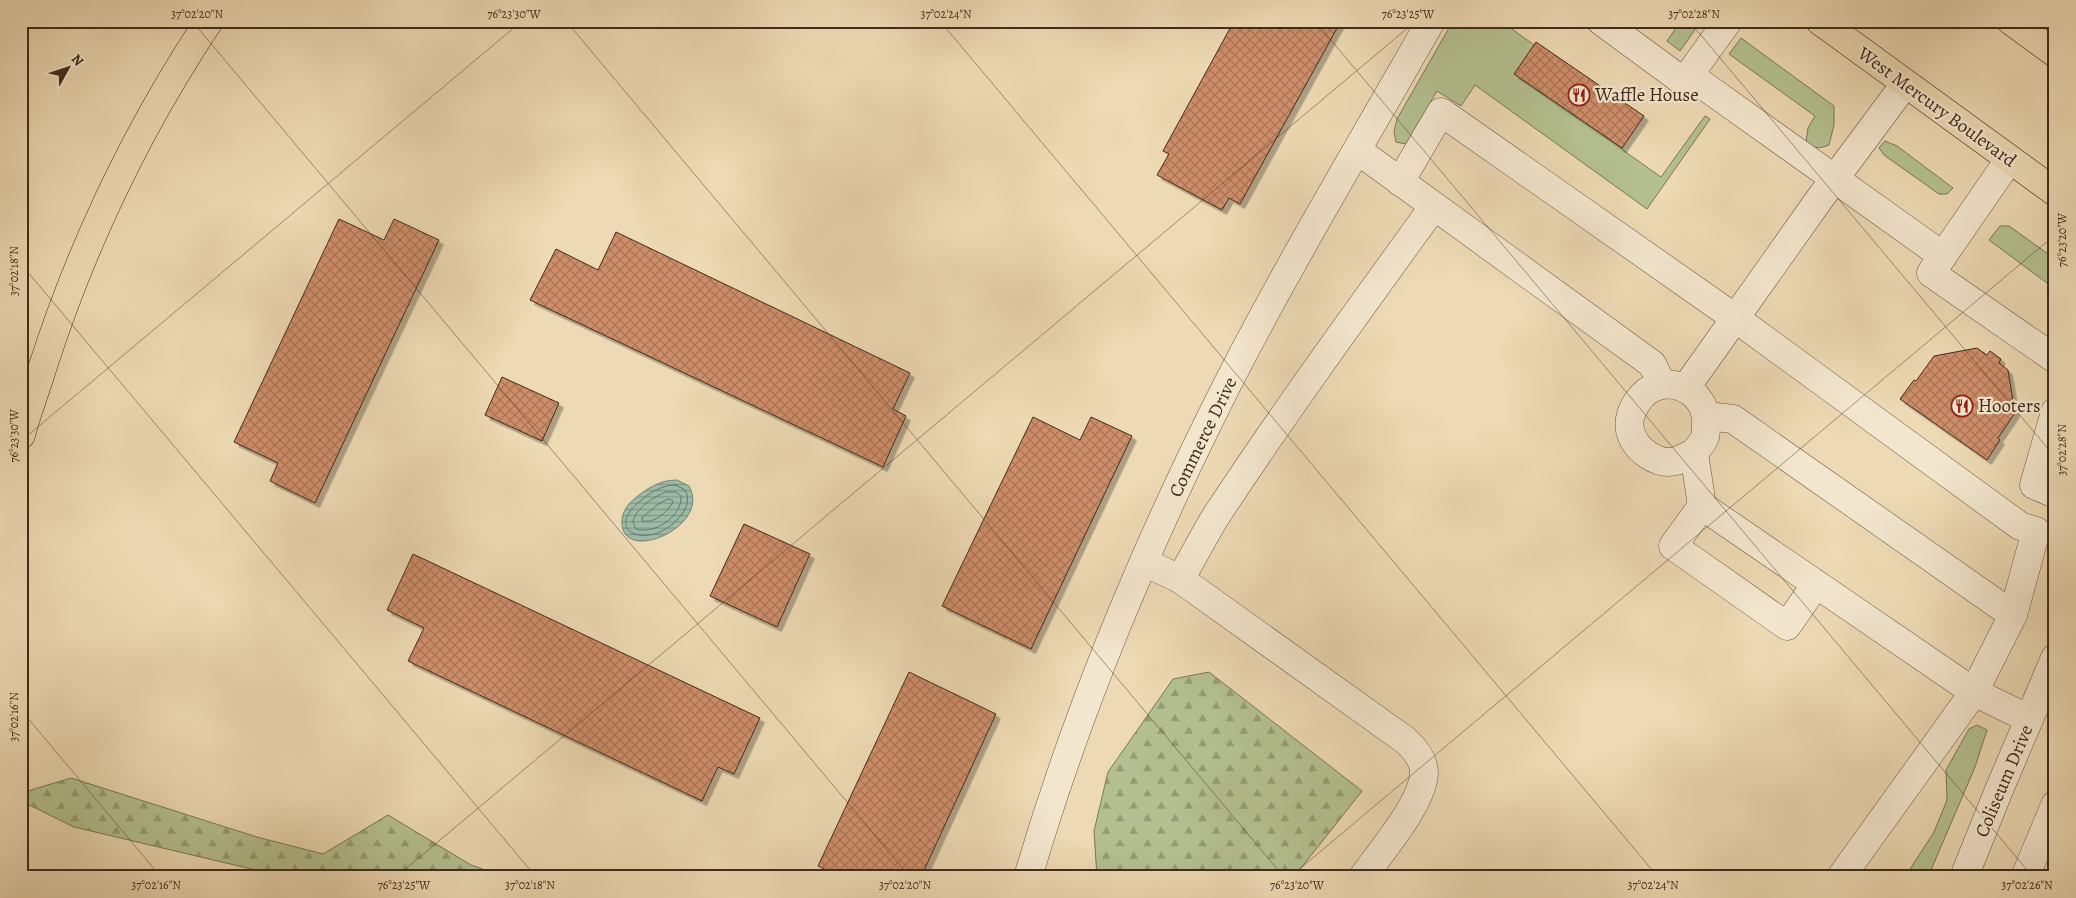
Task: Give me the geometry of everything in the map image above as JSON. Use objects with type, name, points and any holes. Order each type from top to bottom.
[{"type":"main road","points":[[21,435],[58,319],[104,209],[151,116],[187,54],[209,21]]},
{"type":"main road","name":"West Mercury Boulevard","points":[[1820,21],[2055,192]]},
{"type":"main road","points":[[2011,21],[2055,53]]},
{"type":"street","name":"Commerce Drive","points":[[1028,877],[1081,717],[1144,562],[1175,494],[1267,310],[1431,21]]},
{"type":"street","points":[[1601,21],[1684,82],[1728,21]]},
{"type":"street","points":[[1689,75],[1943,256]]},
{"type":"street","points":[[1357,150],[1652,364],[1674,386],[1699,398],[1707,416],[1706,436],[1694,453],[1676,461],[1655,460],[1639,448],[1630,430],[1632,409],[1644,393],[1674,386],[1736,318],[1905,84]]},
{"type":"street","points":[[1400,182],[1440,112],[1736,318],[2020,526],[2036,531]]},
{"type":"street","points":[[2009,160],[1931,273],[2055,358]]},
{"type":"street","points":[[1180,579],[1195,556],[1218,513],[1251,464],[1307,382],[1434,206]]},
{"type":"street","points":[[1841,877],[1974,692],[2013,615],[2036,531],[2055,412]]},
{"type":"street","points":[[1707,416],[1733,419],[2013,615]]},
{"type":"street","points":[[1694,453],[1702,506],[1673,546],[1788,626],[1816,584]]},
{"type":"street","points":[[1702,506],[1974,692],[2029,719]]},
{"type":"street","points":[[1144,562],[1180,579],[1405,740],[1416,750],[1424,771],[1420,793],[1364,877]]},
{"type":"street","name":"Coliseum Drive","points":[[1971,874],[1999,790],[2055,658]]},
{"type":"street","points":[[2026,877],[2055,804]]},
{"type":"green space","points":[[1453,21],[1501,21],[1534,45],[1624,151],[1661,177],[1705,116],[1710,119],[1647,209],[1475,85],[1461,106],[1437,91],[1406,144],[1396,142],[1394,131],[1397,119]]},
{"type":"green space","points":[[1681,21],[1701,21],[1680,51],[1667,41]]},
{"type":"green space","points":[[1741,38],[1834,106],[1834,125],[1829,145],[1817,148],[1806,142],[1808,128],[1815,116],[1729,54]]},
{"type":"green space","points":[[1885,141],[1897,146],[1953,188],[1947,194],[1939,194],[1884,155],[1879,148]]},
{"type":"green space","points":[[2000,226],[2009,226],[2055,259],[2055,289],[1989,240]]},
{"type":"green space","points":[[1209,672],[1362,791],[1294,877],[1097,877],[1094,831],[1108,772],[1173,679]]},
{"type":"green space","points":[[1977,725],[1987,730],[1975,767],[1928,877],[1905,877],[1934,832],[1947,800],[1946,770],[1969,729]]},
{"type":"green space","points":[[71,778],[257,837],[323,854],[388,815],[471,865],[506,877],[285,877],[74,827],[21,801],[21,793]]},
{"type":"water","points":[[670,480],[677,480],[689,486],[693,501],[689,514],[678,526],[665,535],[650,540],[637,541],[626,535],[622,524],[622,517],[630,502],[653,486]]},
{"type":"building","points":[[1234,21],[1341,21],[1240,204],[1229,198],[1222,210],[1157,175],[1169,154],[1163,151]]},
{"type":"building","name":"Waffle House","points":[[1536,42],[1644,116],[1622,148],[1514,74]]},
{"type":"building","points":[[339,219],[384,240],[394,219],[439,240],[315,503],[270,481],[278,463],[234,442]]},
{"type":"building","points":[[616,232],[910,373],[893,409],[906,416],[883,467],[530,300],[556,249],[598,270]]},
{"type":"building","name":"Hooters","points":[[1977,348],[1987,355],[1990,351],[2001,359],[1999,363],[2008,370],[2015,413],[1998,438],[2000,440],[1987,460],[1900,399],[1934,356]]},
{"type":"building","points":[[502,377],[559,403],[542,441],[485,415]]},
{"type":"building","points":[[1033,417],[1080,440],[1091,417],[1132,436],[1031,649],[942,606]]},
{"type":"building","points":[[744,524],[810,554],[777,627],[710,596]]},
{"type":"building","points":[[413,554],[760,718],[734,774],[718,767],[702,801],[408,661],[424,628],[387,610]]},
{"type":"building","points":[[909,672],[996,714],[921,877],[841,877],[818,866]]},
{"type":"place","name":"Waffle House","points":[[1579,95]]},
{"type":"place","name":"Hooters","points":[[1962,406]]}]
